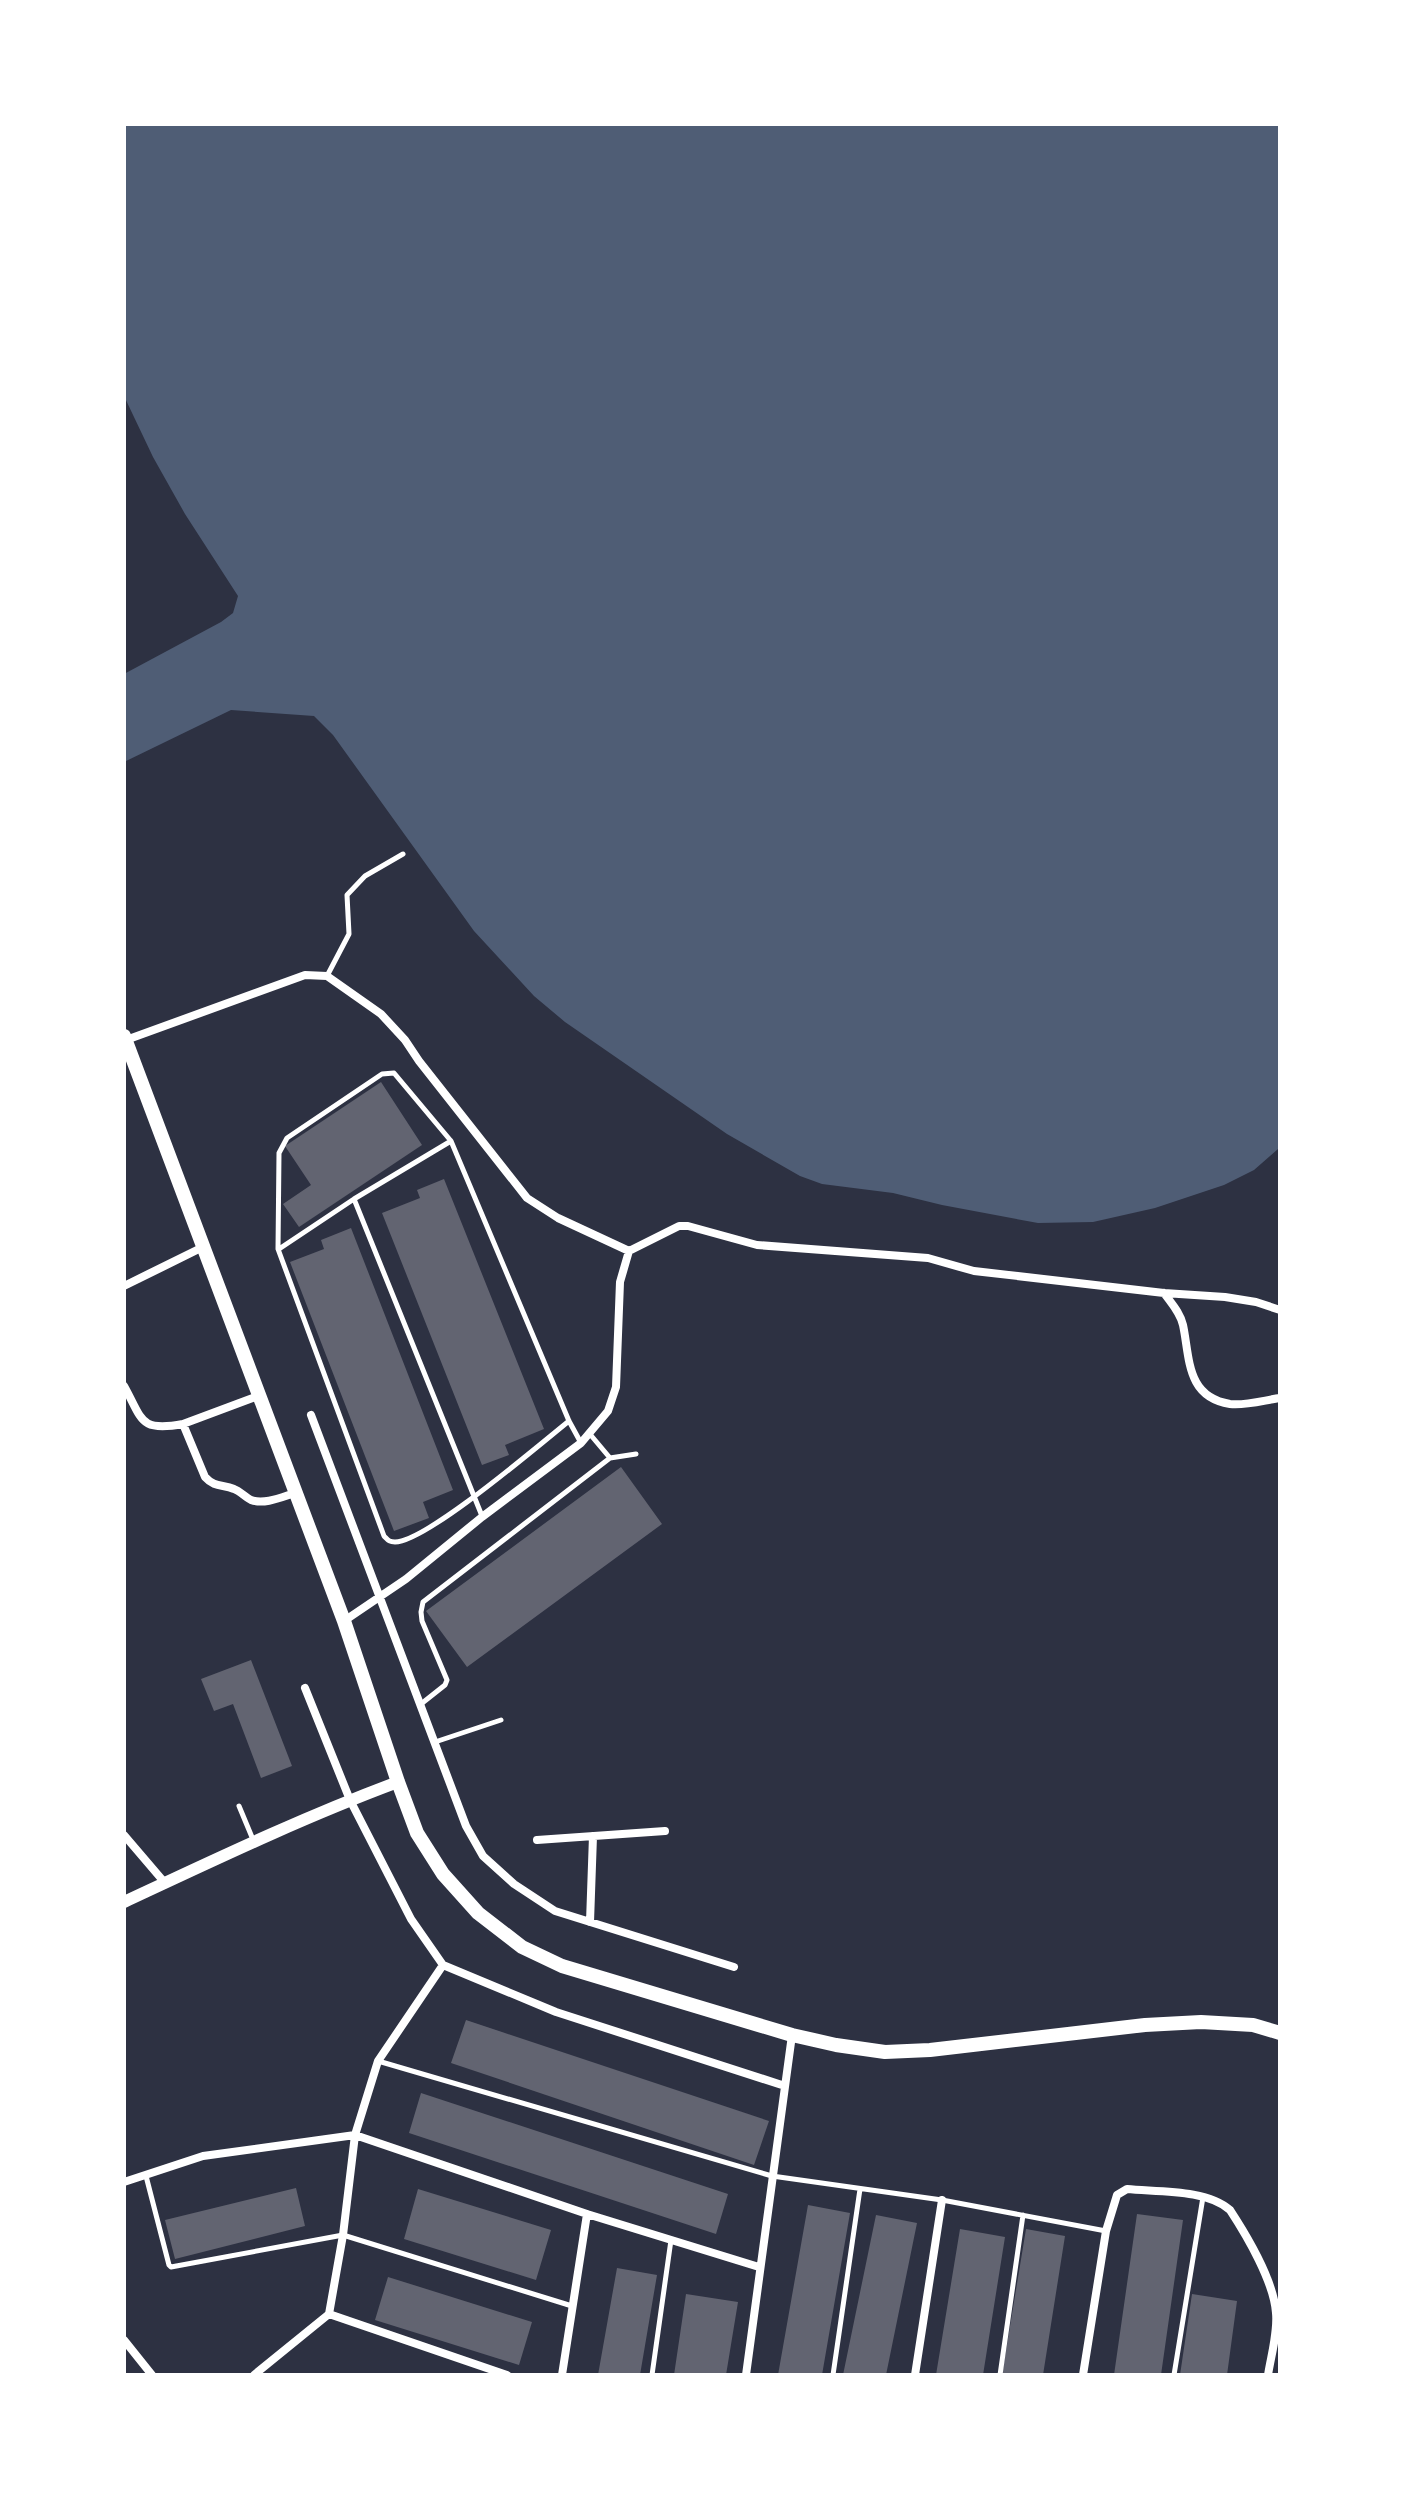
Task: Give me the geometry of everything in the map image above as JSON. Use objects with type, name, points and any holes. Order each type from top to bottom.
[{"type":"main road","points":[[126,1044],[344,1621],[417,1833],[443,1874],[478,1913],[522,1947],[562,1966],[792,2035],[836,2045],[885,2052],[930,2050],[1201,2022],[1253,2025],[1280,2033]]},
{"type":"street","points":[[126,1044],[305,975],[327,976],[381,1014],[405,1040],[527,1198],[558,1218],[629,1251]]},
{"type":"street","points":[[344,1621],[406,1579],[581,1443],[613,1401],[620,1282],[629,1251],[679,1226],[757,1245],[918,1257],[974,1271],[1225,1297],[1280,1310]]},
{"type":"street","points":[[124,1286],[203,1247]]},
{"type":"street","points":[[1164,1293],[1182,1323],[1188,1363],[1199,1388],[1215,1399],[1232,1405],[1280,1398]]},
{"type":"street","points":[[124,1386],[140,1418],[162,1427],[183,1424],[258,1396]]},
{"type":"street","points":[[311,1415],[466,1826],[483,1856],[514,1884],[555,1911],[734,1967]]},
{"type":"street","points":[[183,1424],[205,1477],[210,1482],[231,1487],[247,1498],[260,1502],[295,1493]]},
{"type":"street","points":[[305,1688],[350,1800],[411,1919],[443,1965],[556,2012],[785,2086]]},
{"type":"street","points":[[124,1902],[254,1842],[398,1782]]},
{"type":"street","points":[[537,1840],[665,1831]]},
{"type":"street","points":[[124,1835],[165,1883]]},
{"type":"street","points":[[590,1922],[593,1836]]},
{"type":"street","points":[[254,2375],[329,2314],[343,2235],[355,2135],[378,2061],[443,1965]]},
{"type":"street","points":[[746,2375],[792,2035]]},
{"type":"street","points":[[124,2182],[203,2156],[355,2135],[587,2214],[759,2267]]},
{"type":"street","points":[[1083,2375],[1106,2231],[1117,2195],[1127,2189],[1204,2196],[1222,2202],[1230,2210],[1274,2298],[1277,2316],[1268,2375]]},
{"type":"street","points":[[915,2375],[942,2200]]},
{"type":"street","points":[[562,2375],[587,2214]]},
{"type":"street","points":[[329,2314],[507,2375]]},
{"type":"street","points":[[124,2340],[152,2375]]},
{"type":"lane","points":[[327,976],[349,934],[347,895],[365,876],[403,854]]},
{"type":"lane","points":[[569,1421],[428,1531],[396,1542],[384,1536],[278,1249],[279,1164],[282,1144],[287,1138],[382,1074],[394,1073],[451,1141],[581,1443]]},
{"type":"lane","points":[[278,1249],[451,1141]]},
{"type":"lane","points":[[354,1199],[482,1517]]},
{"type":"lane","points":[[589,1433],[610,1458]]},
{"type":"lane","points":[[421,1704],[447,1680],[422,1621],[423,1602],[610,1458],[636,1454]]},
{"type":"lane","points":[[435,1742],[501,1720]]},
{"type":"lane","points":[[239,1806],[254,1842]]},
{"type":"lane","points":[[378,2061],[772,2176],[942,2200],[1106,2231]]},
{"type":"lane","points":[[146,2176],[171,2267],[343,2235],[572,2306]]},
{"type":"lane","points":[[833,2375],[860,2189]]},
{"type":"lane","points":[[1174,2375],[1204,2196]]},
{"type":"lane","points":[[1000,2375],[1023,2215]]},
{"type":"lane","points":[[652,2375],[671,2240]]},
{"type":"water","points":[[124,124],[1280,124],[1280,1147],[1254,1170],[1224,1185],[1155,1208],[1093,1222],[1038,1223],[893,1193],[822,1184],[800,1176],[727,1134],[565,1022],[534,996],[474,931],[333,735],[314,716],[231,710],[124,762],[124,674],[221,622],[233,613],[238,596],[185,514],[124,396]]},
{"type":"building","points":[[381,1082],[422,1145],[299,1227],[283,1204],[311,1185],[285,1146]]},
{"type":"building","points":[[444,1179],[544,1429],[505,1445],[509,1455],[482,1465],[382,1213],[420,1198],[417,1190]]},
{"type":"building","points":[[351,1228],[453,1490],[423,1502],[429,1518],[394,1531],[290,1262],[324,1249],[321,1240]]},
{"type":"building","points":[[621,1467],[662,1524],[467,1667],[426,1611]]},
{"type":"building","points":[[251,1660],[292,1766],[261,1778],[233,1704],[214,1711],[201,1679]]},
{"type":"building","points":[[466,2020],[769,2121],[754,2165],[451,2063]]},
{"type":"building","points":[[421,2093],[728,2194],[716,2234],[409,2133]]},
{"type":"building","points":[[296,2188],[305,2226],[175,2259],[165,2220]]},
{"type":"building","points":[[418,2189],[551,2230],[536,2280],[404,2239]]},
{"type":"building","points":[[808,2205],[850,2213],[822,2375],[778,2375]]},
{"type":"building","points":[[1137,2214],[1183,2220],[1161,2375],[1114,2375]]},
{"type":"building","points":[[876,2215],[917,2223],[886,2375],[843,2375]]},
{"type":"building","points":[[960,2229],[1005,2237],[983,2375],[936,2375]]},
{"type":"building","points":[[1026,2229],[1065,2236],[1043,2375],[1002,2375]]},
{"type":"building","points":[[617,2268],[657,2275],[640,2375],[598,2375]]},
{"type":"building","points":[[388,2277],[532,2322],[519,2365],[375,2320]]},
{"type":"building","points":[[686,2294],[738,2302],[726,2375],[674,2375]]},
{"type":"building","points":[[1192,2294],[1237,2301],[1227,2375],[1180,2375]]}]
